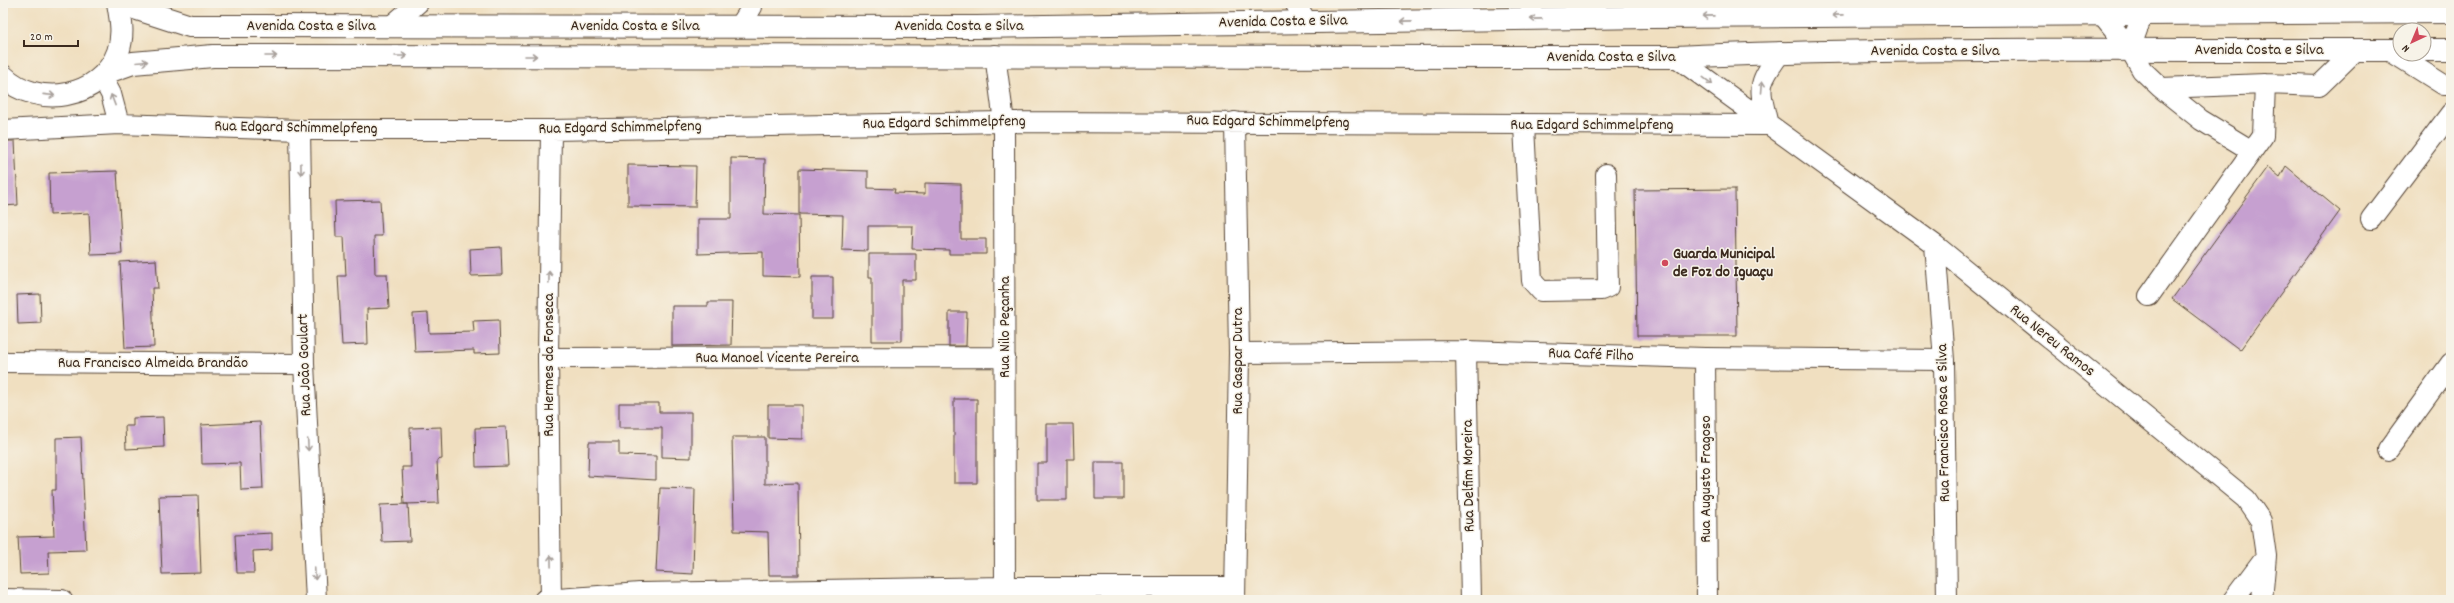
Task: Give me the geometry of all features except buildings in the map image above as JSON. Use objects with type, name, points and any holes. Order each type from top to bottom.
[{"type":"main road","name":"Avenida Costa e Silva","points":[[103,75],[118,52],[122,28],[118,3],[190,26],[976,27],[1307,22],[1575,11],[1641,10],[2143,8],[2451,12]]},
{"type":"main road","name":"Avenida Costa e Silva","points":[[3,76],[12,84],[34,94],[58,96],[82,90],[103,75],[133,63],[213,56],[995,55],[1676,57],[1781,52],[2392,50]]},
{"type":"main road","points":[[2432,50],[2451,50]]},
{"type":"street","points":[[391,26],[418,3]]},
{"type":"street","points":[[740,26],[752,7],[752,3]]},
{"type":"street","points":[[1295,3],[1307,22]]},
{"type":"street","points":[[2101,8],[2142,70],[2161,88],[2201,120],[2252,151]]},
{"type":"street","points":[[2130,50],[2143,8]]},
{"type":"street","points":[[2161,88],[2265,84],[2319,86],[2356,50]]},
{"type":"street","points":[[1768,125],[1761,92],[1763,77],[1781,52]]},
{"type":"street","name":"Rua Nilo Peçanha","points":[[995,55],[1004,122],[1005,593]]},
{"type":"street","name":"Rua Nereu Ramos","points":[[1676,57],[1935,245],[2246,499],[2261,521],[2266,556],[2262,600]]},
{"type":"street","points":[[2411,62],[2444,86],[2451,85]]},
{"type":"street","points":[[103,75],[111,94],[120,124]]},
{"type":"street","points":[[2149,296],[2263,136],[2265,84]]},
{"type":"street","points":[[2371,219],[2449,117]]},
{"type":"street","name":"Rua Edgard Schimmelpfeng","points":[[3,130],[120,124],[300,130],[551,130],[1004,122],[1235,122],[1524,126],[1768,125]]},
{"type":"street","name":"Rua Gaspar Dutra","points":[[1235,122],[1239,353],[1235,594]]},
{"type":"street","points":[[1524,126],[1532,281],[1541,291],[1601,290],[1608,287],[1606,174]]},
{"type":"street","name":"Rua João Goulart","points":[[300,130],[304,364],[316,600]]},
{"type":"street","name":"Rua Hermes da Fonseca","points":[[551,130],[548,358],[551,600]]},
{"type":"street","name":"Rua Francisco Rosa e Silva","points":[[1935,245],[1944,360],[1947,600]]},
{"type":"street","name":"Rua Café Filho","points":[[1239,353],[1466,351],[1705,358],[1944,360]]},
{"type":"street","name":"Rua Delfim Moreira","points":[[1466,351],[1471,600]]},
{"type":"street","name":"Rua Manoel Vicente Pereira","points":[[548,358],[1005,357]]},
{"type":"street","name":"Rua Augusto Fragoso","points":[[1705,358],[1707,600]]},
{"type":"street","name":"Rua Francisco Almeida Brandão","points":[[3,362],[304,364]]},
{"type":"street","points":[[2388,450],[2451,363]]},
{"type":"street","points":[[2233,600],[2266,556]]},
{"type":"street","points":[[544,600],[637,597],[1005,593],[1235,594]]},
{"type":"street","points":[[3,599],[62,600]]},
{"type":"place","name":"Guarda Municipal de Foz do Iguaçu","points":[[1665,263]]}]
